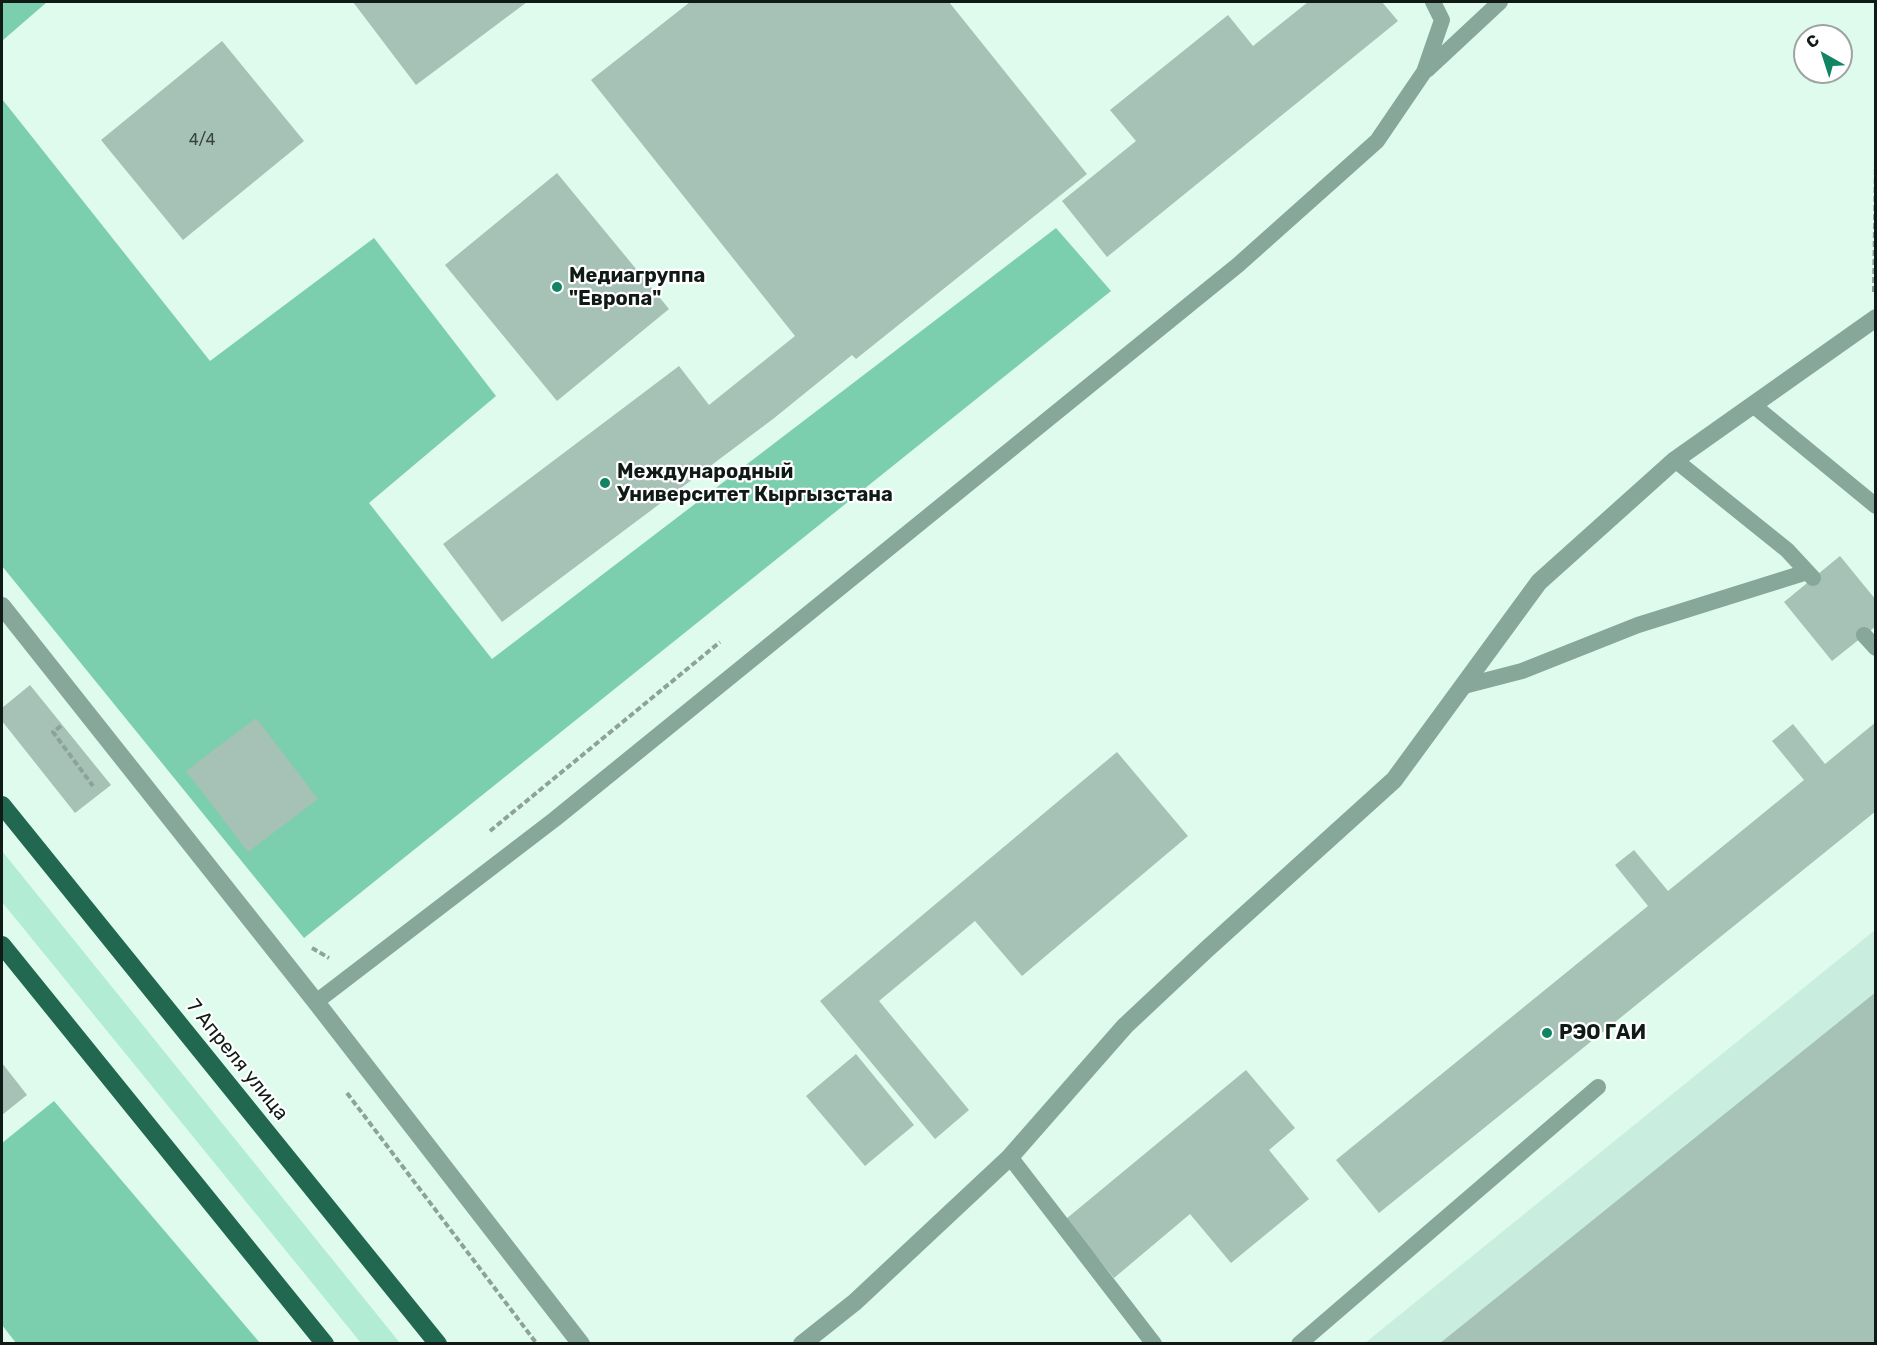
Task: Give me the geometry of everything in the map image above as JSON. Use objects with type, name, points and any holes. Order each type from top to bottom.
[{"type":"main road","name":"7 Апреля улица","points":[[2,805],[438,1344]]},
{"type":"main road","points":[[2,945],[325,1344]]},
{"type":"street","points":[[802,1344],[855,1302],[1011,1157],[1125,1026],[1394,780],[1539,582],[1675,459],[1875,319]]},
{"type":"street","points":[[2,606],[316,1002],[581,1344]]},
{"type":"lane","points":[[1424,72],[1442,20],[1433,2]]},
{"type":"lane","points":[[316,1002],[555,819],[1238,265],[1377,141],[1424,72],[1500,2]]},
{"type":"lane","points":[[1753,405],[1875,506]]},
{"type":"lane","points":[[1464,686],[1522,671],[1638,625],[1810,575],[1787,550],[1675,459]]},
{"type":"lane","points":[[1864,635],[1875,648]]},
{"type":"lane","points":[[1299,1344],[1598,1087]]},
{"type":"lane","points":[[1011,1157],[1154,1344]]},
{"type":"path","points":[[1875,160],[1875,319]]},
{"type":"path","points":[[489,831],[720,642]]},
{"type":"path","points":[[53,732],[93,786]]},
{"type":"path","points":[[309,946],[333,960]]},
{"type":"shaded area","points":[[2,851],[400,1343],[361,1343],[2,902]]},
{"type":"shaded area","points":[[1875,930],[1875,1343],[1365,1343]]},
{"type":"green space","points":[[2,2],[47,2],[2,41]]},
{"type":"green space","points":[[2,99],[210,361],[374,238],[496,396],[369,503],[492,659],[1056,228],[1111,291],[304,938],[2,566]]},
{"type":"green space","points":[[54,1101],[260,1343],[16,1343],[2,1325],[2,1143]]},
{"type":"building","points":[[353,2],[527,2],[416,85]]},
{"type":"building","points":[[690,2],[949,2],[1087,174],[856,359],[852,355],[773,419],[502,622],[443,544],[679,366],[709,405],[795,336],[591,80]]},
{"type":"building","points":[[1308,2],[1382,2],[1398,21],[1107,257],[1062,201],[1136,141],[1110,110],[1228,15],[1253,46]]},
{"type":"building","points":[[222,41],[304,141],[183,240],[101,140]]},
{"type":"building","name":"Медиагруппа \"Европа\"","points":[[557,173],[669,309],[557,401],[445,265]]},
{"type":"building","points":[[1840,556],[1876,600],[1876,626],[1832,661],[1784,602]]},
{"type":"building","points":[[30,685],[111,785],[75,813],[2,721],[2,708]]},
{"type":"building","points":[[256,718],[318,799],[248,852],[186,771]]},
{"type":"building","name":"РЭО ГАИ","points":[[1876,722],[1876,811],[1379,1213],[1336,1160],[1648,906],[1615,865],[1634,850],[1668,891],[1804,780],[1772,741],[1793,724],[1825,764]]},
{"type":"building","points":[[1117,752],[1188,836],[1022,976],[975,921],[879,1001],[969,1110],[935,1139],[820,1001]]},
{"type":"building","points":[[1876,992],[1876,1344],[1439,1344]]},
{"type":"building","points":[[856,1054],[914,1125],[865,1166],[806,1096]]},
{"type":"building","points":[[2,1063],[27,1095],[2,1115]]},
{"type":"building","points":[[1246,1070],[1295,1128],[1269,1150],[1309,1199],[1231,1263],[1190,1214],[1114,1278],[1066,1219]]},
{"type":"place","name":"Медиагруппа \"Европа\"","points":[[557,287]]},
{"type":"place","name":"Международный Университет Кыргызстана","points":[[605,483]]},
{"type":"place","name":"РЭО ГАИ","points":[[1547,1033]]}]
